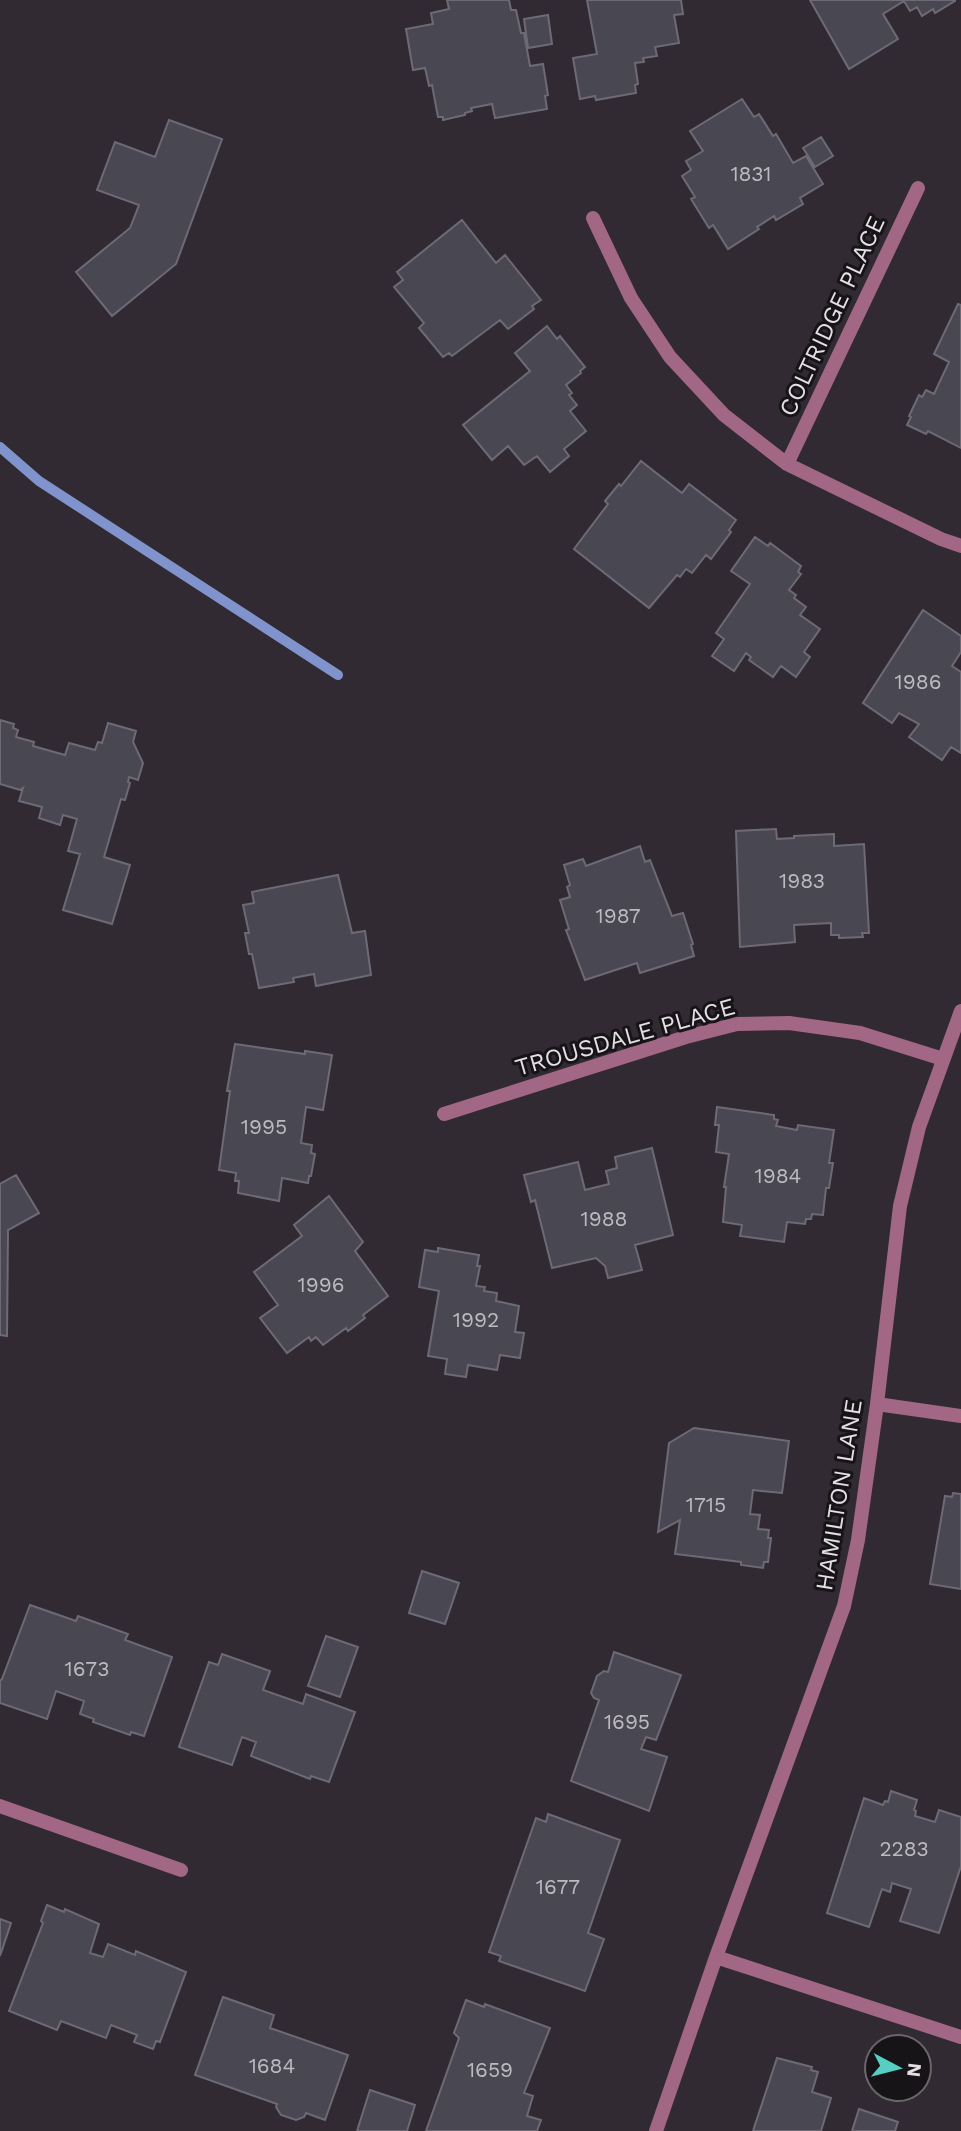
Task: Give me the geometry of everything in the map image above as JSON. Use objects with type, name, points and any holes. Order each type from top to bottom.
[{"type":"street","name":"COLTRIDGE PLACE","points":[[787,464],[918,188]]},
{"type":"street","points":[[593,218],[631,298],[670,357],[724,415],[787,464],[941,539],[961,546]]},
{"type":"street","name":"HAMILTON LANE","points":[[656,2131],[716,1957],[844,1606],[858,1540],[900,1206],[919,1127],[961,1012]]},
{"type":"street","name":"TROUSDALE PLACE","points":[[444,1114],[686,1037],[737,1024],[789,1023],[860,1033],[943,1059]]},
{"type":"street","points":[[877,1404],[961,1416]]},
{"type":"street","points":[[0,1806],[181,1870]]},
{"type":"street","points":[[716,1957],[961,2037]]},
{"type":"building","points":[[447,0],[509,0],[511,10],[516,10],[521,33],[524,33],[530,66],[543,64],[548,95],[545,96],[547,109],[495,118],[492,104],[471,108],[472,111],[465,115],[443,120],[443,117],[438,117],[432,85],[429,86],[425,68],[413,70],[406,29],[433,24],[431,13],[449,9]]},
{"type":"building","points":[[587,0],[681,0],[683,14],[674,15],[679,43],[655,47],[657,56],[643,58],[644,62],[635,63],[638,84],[635,85],[636,93],[596,100],[595,96],[580,99],[573,58],[597,54]]},
{"type":"building","points":[[810,0],[955,1],[935,13],[933,9],[922,16],[917,7],[910,11],[904,1],[883,14],[898,39],[849,69]]},
{"type":"building","points":[[548,15],[552,44],[528,48],[524,19]]},
{"type":"building","points":[[742,99],[754,117],[759,114],[773,136],[776,134],[793,163],[806,156],[823,184],[800,198],[803,204],[776,220],[774,216],[728,249],[713,225],[709,228],[691,199],[695,197],[682,176],[691,170],[686,161],[703,151],[690,131]]},
{"type":"building","points":[[169,120],[222,139],[176,264],[112,316],[76,272],[130,228],[139,205],[97,190],[115,142],[155,157]]},
{"type":"building","points":[[821,137],[833,156],[815,167],[803,148]]},
{"type":"building","points":[[462,220],[496,263],[505,255],[541,300],[532,306],[534,309],[508,329],[500,320],[452,356],[449,353],[443,357],[419,328],[424,323],[394,287],[403,280],[397,272]]},
{"type":"building","points":[[958,304],[961,305],[961,448],[928,431],[926,434],[907,425],[919,395],[922,397],[926,390],[934,394],[949,362],[934,354]]},
{"type":"building","points":[[547,326],[557,339],[560,336],[585,367],[566,385],[572,393],[569,395],[577,405],[570,411],[586,431],[564,449],[569,456],[550,472],[537,456],[524,465],[508,446],[492,460],[463,425],[530,371],[515,353]]},
{"type":"building","points":[[641,461],[682,493],[689,484],[736,520],[729,530],[731,532],[711,559],[706,555],[692,573],[686,569],[680,577],[677,575],[649,608],[574,549],[608,504],[605,501]]},
{"type":"building","points":[[755,537],[768,546],[770,543],[801,566],[798,572],[801,574],[789,590],[796,595],[794,598],[806,607],[800,615],[820,629],[804,652],[810,657],[796,677],[781,666],[773,677],[749,660],[751,657],[746,653],[734,671],[712,656],[724,639],[716,633],[750,584],[731,571]]},
{"type":"building","points":[[923,610],[961,636],[961,652],[952,666],[961,672],[961,753],[951,747],[942,760],[909,737],[919,724],[899,713],[892,723],[863,703]]},
{"type":"building","points":[[0,720],[14,724],[13,728],[18,730],[16,737],[34,742],[33,746],[65,755],[69,743],[95,750],[98,742],[102,743],[108,723],[136,731],[133,742],[143,763],[138,780],[129,777],[125,800],[121,799],[104,857],[130,865],[112,924],[63,910],[80,854],[68,851],[77,819],[63,815],[60,825],[39,818],[42,807],[19,801],[23,788],[20,790],[0,784]]},
{"type":"building","points":[[776,829],[777,839],[834,834],[834,846],[864,844],[869,933],[862,933],[863,937],[839,938],[839,935],[831,935],[831,923],[794,925],[795,942],[740,947],[736,831]]},
{"type":"building","points":[[640,846],[645,862],[650,860],[672,916],[683,913],[694,956],[640,973],[637,963],[585,980],[566,930],[569,929],[560,900],[570,897],[567,887],[570,885],[564,865],[583,859],[586,866]]},
{"type":"building","points":[[338,875],[352,933],[365,931],[371,975],[316,986],[314,974],[293,978],[294,982],[259,988],[245,933],[249,933],[243,905],[254,903],[252,892]]},
{"type":"building","points":[[235,1044],[332,1055],[323,1110],[306,1107],[301,1143],[312,1145],[311,1153],[315,1154],[311,1176],[308,1183],[282,1178],[279,1201],[238,1193],[239,1181],[235,1181],[236,1173],[219,1170]]},
{"type":"building","points":[[717,1107],[774,1115],[774,1119],[778,1120],[776,1126],[797,1130],[798,1125],[834,1130],[829,1163],[833,1163],[829,1188],[826,1188],[823,1215],[812,1214],[805,1224],[787,1222],[784,1242],[740,1236],[742,1225],[723,1222],[729,1154],[716,1152],[719,1125],[715,1125]]},
{"type":"building","points":[[652,1148],[673,1235],[635,1245],[642,1270],[608,1278],[605,1266],[596,1258],[552,1268],[535,1200],[531,1202],[524,1175],[578,1162],[585,1190],[609,1184],[606,1171],[617,1168],[615,1157]]},
{"type":"building","points":[[16,1175],[39,1213],[8,1230],[7,1336],[0,1335],[0,1184]]},
{"type":"building","points":[[329,1196],[363,1242],[355,1251],[388,1296],[363,1315],[365,1318],[348,1331],[346,1328],[323,1345],[316,1337],[311,1341],[309,1337],[287,1353],[260,1318],[278,1305],[254,1272],[302,1236],[294,1225]]},
{"type":"building","points":[[438,1248],[479,1255],[476,1286],[485,1287],[484,1291],[497,1293],[496,1301],[519,1306],[515,1332],[524,1333],[520,1358],[500,1355],[497,1370],[468,1365],[466,1377],[445,1374],[447,1359],[428,1356],[439,1291],[419,1287],[425,1250],[438,1252]]},
{"type":"building","points":[[694,1428],[789,1441],[782,1493],[753,1490],[750,1514],[760,1515],[758,1529],[769,1530],[768,1538],[771,1538],[768,1562],[764,1562],[763,1568],[741,1565],[741,1562],[675,1554],[680,1520],[658,1532],[669,1443]]},
{"type":"building","points":[[953,1493],[961,1494],[961,1589],[930,1584],[945,1496],[952,1497]]},
{"type":"building","points":[[422,1571],[459,1583],[445,1624],[409,1613]]},
{"type":"building","points":[[30,1605],[76,1621],[78,1616],[128,1634],[125,1640],[172,1657],[144,1736],[131,1732],[130,1735],[93,1722],[94,1719],[80,1714],[84,1701],[56,1691],[47,1719],[0,1703],[0,1681]]},
{"type":"building","points":[[326,1636],[358,1647],[340,1697],[308,1686]]},
{"type":"building","points":[[614,1652],[681,1675],[656,1740],[646,1737],[641,1749],[667,1757],[649,1811],[571,1781],[599,1700],[591,1693],[597,1676],[604,1671],[608,1672]]},
{"type":"building","points":[[222,1654],[270,1671],[263,1690],[303,1704],[306,1694],[355,1712],[329,1782],[311,1776],[310,1779],[251,1756],[256,1742],[242,1737],[232,1765],[179,1747],[209,1662],[218,1665]]},
{"type":"building","points":[[891,1791],[917,1800],[915,1816],[935,1822],[939,1810],[961,1817],[961,1866],[939,1933],[900,1921],[911,1889],[892,1883],[890,1892],[882,1889],[869,1927],[827,1913],[864,1798],[883,1805],[885,1801],[888,1802]]},
{"type":"building","points":[[548,1814],[620,1840],[588,1933],[604,1939],[585,1991],[499,1961],[501,1956],[489,1952],[536,1818],[546,1822]]},
{"type":"building","points":[[47,1905],[64,1912],[65,1909],[99,1924],[90,1953],[103,1957],[108,1944],[135,1955],[136,1951],[186,1972],[160,2042],[156,2041],[153,2049],[134,2042],[137,2035],[111,2025],[106,2038],[61,2021],[57,2030],[9,2011],[43,1923],[41,1921]]},
{"type":"building","points":[[0,1919],[11,1923],[0,1956]]},
{"type":"building","points":[[223,1997],[274,2015],[270,2028],[348,2055],[325,2120],[306,2113],[304,2117],[296,2120],[281,2115],[277,2104],[195,2075]]},
{"type":"building","points":[[466,2000],[484,2007],[485,2004],[550,2028],[524,2093],[533,2096],[527,2116],[541,2120],[537,2131],[426,2131],[459,2038],[454,2033]]},
{"type":"building","points":[[777,2058],[812,2067],[811,2070],[818,2072],[812,2092],[831,2098],[821,2131],[753,2131]]},
{"type":"building","points":[[370,2090],[415,2105],[407,2131],[357,2131]]},
{"type":"building","points":[[859,2109],[898,2122],[895,2131],[852,2131]]},
{"type":"waterway","points":[[0,447],[39,481],[338,675]]}]
